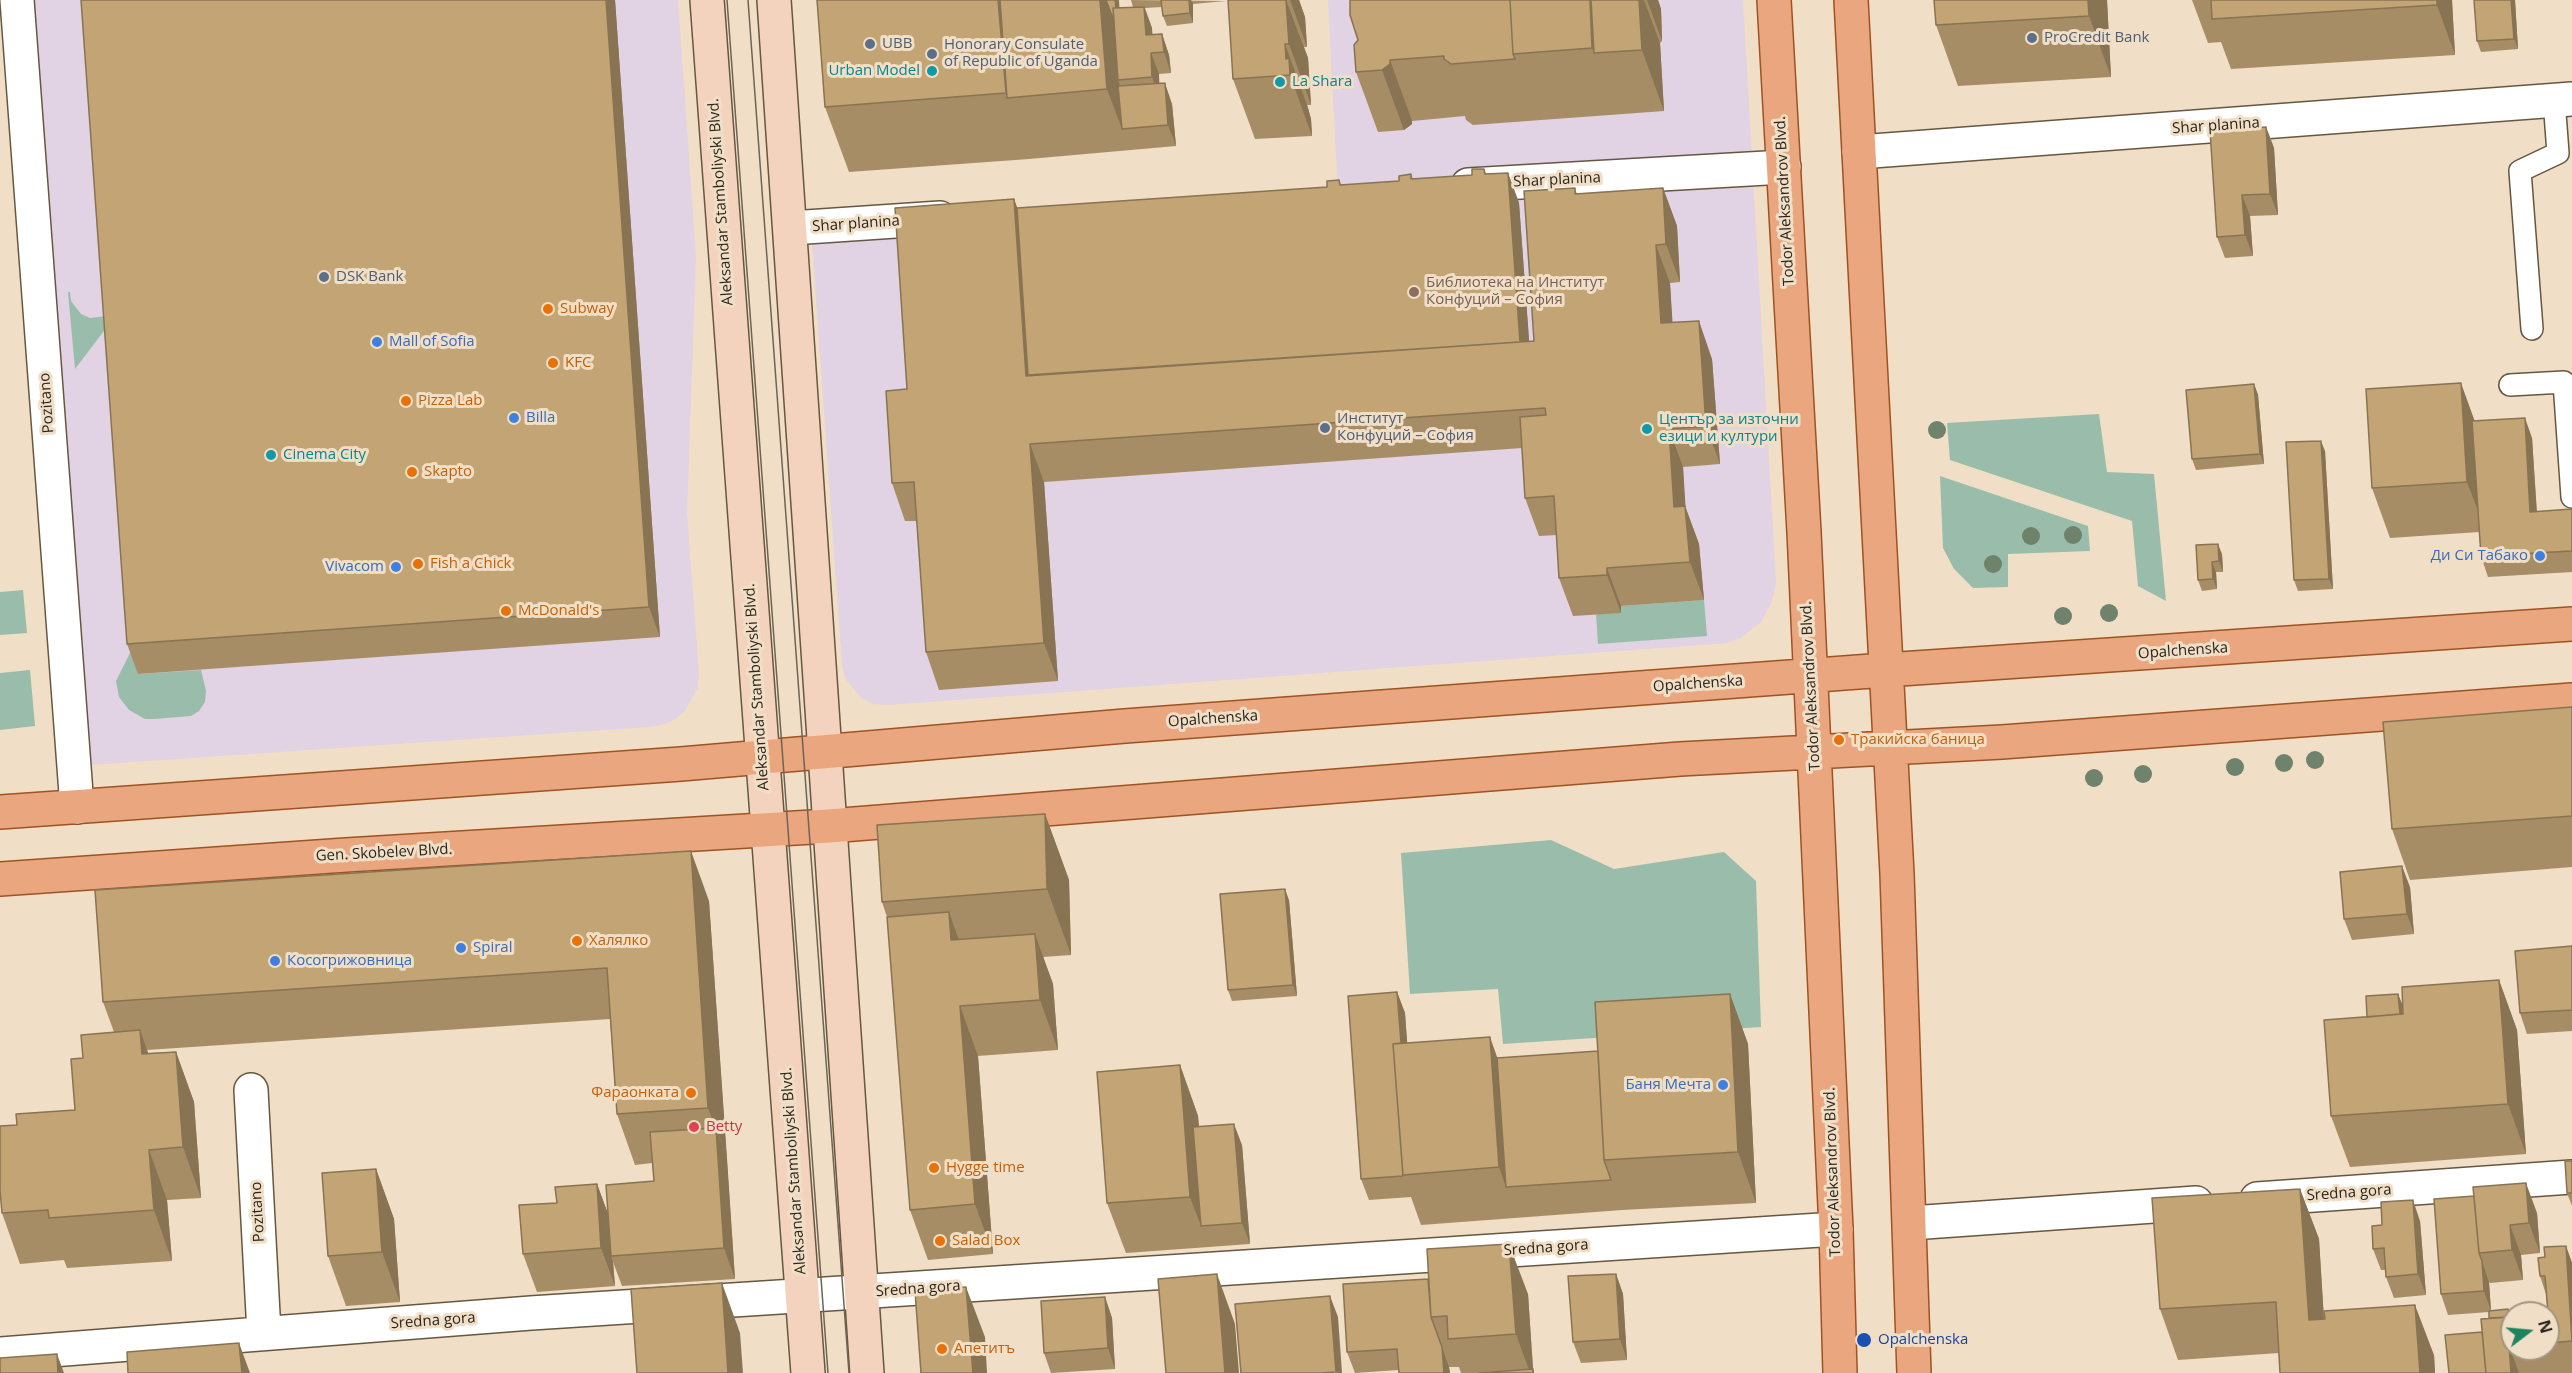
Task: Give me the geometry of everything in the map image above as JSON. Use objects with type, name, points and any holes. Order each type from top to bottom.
[{"type":"main road","name":"Aleksandar Stamboliyski Blvd.","points":[[707,0],[808,1373]]},
{"type":"main road","points":[[774,0],[867,1373]]},
{"type":"main road","name":"Todor Aleksandrov Blvd.","points":[[1774,0],[1810,676],[1836,1229],[1840,1373]]},
{"type":"main road","points":[[1851,0],[1890,748],[1911,1223],[1914,1373]]},
{"type":"main road","name":"Opalchenska","points":[[762,756],[1125,726],[1885,670],[2572,624]]},
{"type":"main road","points":[[830,826],[1680,759],[1890,748],[2572,700]]},
{"type":"main road","points":[[0,812],[762,756]]},
{"type":"main road","name":"Gen. Skobelev Blvd.","points":[[0,879],[334,855],[830,826]]},
{"type":"street","name":"Pozitano","points":[[17,0],[77,807]]},
{"type":"street","name":"Shar planina","points":[[1859,152],[2563,100]]},
{"type":"street","name":"Shar planina","points":[[1435,187],[1784,166]]},
{"type":"street","name":"Shar planina","points":[[791,228],[973,216]]},
{"type":"street","name":"Pozitano","points":[[251,1090],[264,1333]]},
{"type":"street","name":"Sredna gora","points":[[1911,1223],[2572,1177]]},
{"type":"street","name":"Sredna gora","points":[[0,1354],[103,1360],[264,1333],[531,1313],[1836,1229]]},
{"type":"lane","points":[[2532,329],[2520,171],[2558,153],[2563,100]]},
{"type":"lane","points":[[2510,385],[2564,382],[2570,497],[2572,497]]},
{"type":"shaded area","name":"Mall of Sofia","points":[[17,0],[678,0],[696,257],[687,513],[699,674],[698,687],[685,711],[674,720],[648,727],[74,766]]},
{"type":"shaded area","points":[[1328,0],[1743,0],[1776,583],[1772,601],[1761,622],[1741,638],[1727,643],[888,705],[874,704],[861,698],[845,678],[842,665],[811,230],[1338,194]]},
{"type":"green space","points":[[68,292],[70,292],[71,301],[81,314],[90,318],[106,316],[113,319],[75,369]]},
{"type":"green space","points":[[2099,414],[2107,472],[2154,474],[2166,601],[2138,586],[2132,521],[1950,460],[1947,423]]},
{"type":"green space","points":[[1940,476],[2088,526],[2090,551],[2008,554],[2008,587],[1973,588],[1954,569],[1943,548]]},
{"type":"green space","points":[[23,590],[27,633],[0,635],[0,592]]},
{"type":"green space","points":[[1704,600],[1707,636],[1598,644],[1596,614],[1621,606]]},
{"type":"green space","points":[[136,641],[138,674],[201,670],[206,691],[205,702],[199,711],[191,716],[145,719],[129,710],[119,697],[116,681]]},
{"type":"green space","points":[[30,670],[35,726],[0,730],[0,673]]},
{"type":"green space","points":[[1551,840],[1614,869],[1724,852],[1756,881],[1761,1027],[1503,1044],[1498,989],[1410,994],[1401,853]]},
{"type":"building","name":"Mall of Sofia","points":[[81,0],[606,0],[649,607],[127,644]]},
{"type":"building","points":[[817,0],[998,0],[1006,93],[825,107]]},
{"type":"building","points":[[1000,0],[1100,0],[1107,89],[1007,98]]},
{"type":"building","points":[[1106,0],[1115,0],[1114,21]]},
{"type":"building","points":[[1161,0],[1189,0],[1190,13],[1163,16]]},
{"type":"building","points":[[1228,0],[1286,0],[1289,44],[1285,44],[1290,75],[1233,79]]},
{"type":"building","points":[[1350,0],[1510,0],[1515,59],[1451,64],[1444,59],[1444,56],[1390,60],[1390,64],[1382,70],[1356,72],[1354,45],[1358,40],[1350,15]]},
{"type":"building","points":[[1510,0],[1590,0],[1592,48],[1513,54]]},
{"type":"building","points":[[1591,0],[1639,0],[1642,50],[1594,53]]},
{"type":"building","points":[[1934,0],[2088,0],[2089,16],[1936,25]]},
{"type":"building","points":[[2211,0],[2437,0],[2437,5],[2212,19]]},
{"type":"building","points":[[2474,0],[2511,0],[2514,39],[2477,41]]},
{"type":"building","points":[[1144,7],[1146,35],[1162,34],[1164,52],[1151,53],[1152,77],[1118,80],[1113,8]]},
{"type":"building","points":[[1165,83],[1168,125],[1122,129],[1118,86]]},
{"type":"building","points":[[2266,127],[2270,194],[2242,195],[2245,235],[2217,237],[2210,131]]},
{"type":"building","points":[[1472,169],[1484,169],[1485,174],[1508,173],[1520,342],[1028,375],[1017,208],[1327,187],[1327,181],[1339,180],[1340,185],[1399,181],[1399,176],[1411,174],[1411,179],[1472,175]]},
{"type":"building","points":[[1575,188],[1575,194],[1663,188],[1666,244],[1656,245],[1661,323],[1699,321],[1706,426],[1669,429],[1674,507],[1685,506],[1690,562],[1607,568],[1607,575],[1559,578],[1554,496],[1525,498],[1520,417],[1546,415],[1545,408],[1030,444],[1044,643],[926,652],[914,482],[892,483],[886,391],[907,389],[895,208],[1014,199],[1026,376],[1534,341],[1524,191]]},
{"type":"building","points":[[2461,383],[2467,482],[2372,488],[2366,389]]},
{"type":"building","points":[[2254,384],[2260,454],[2192,459],[2186,390]]},
{"type":"building","points":[[2525,418],[2530,512],[2572,509],[2572,551],[2481,556],[2472,421]]},
{"type":"building","points":[[2321,441],[2329,579],[2294,580],[2286,442]]},
{"type":"building","points":[[2218,544],[2219,561],[2212,562],[2213,579],[2198,580],[2196,545]]},
{"type":"building","points":[[2572,707],[2572,816],[2392,829],[2383,722]]},
{"type":"building","points":[[1045,814],[1047,889],[882,902],[877,825]]},
{"type":"building","points":[[691,851],[708,1108],[617,1114],[607,968],[103,1002],[95,890]]},
{"type":"building","points":[[2402,866],[2407,914],[2344,919],[2340,872]]},
{"type":"building","points":[[1285,889],[1293,985],[1228,990],[1220,894]]},
{"type":"building","points":[[949,912],[951,940],[1035,934],[1040,1000],[960,1006],[975,1204],[910,1210],[887,917]]},
{"type":"building","points":[[2572,946],[2572,1010],[2520,1013],[2515,951]]},
{"type":"building","points":[[2499,980],[2508,1104],[2331,1116],[2324,1020],[2403,1014],[2402,987]]},
{"type":"building","points":[[1397,992],[1401,1043],[1393,1044],[1403,1176],[1361,1179],[1348,996]]},
{"type":"building","points":[[1730,994],[1738,1152],[1604,1160],[1595,1002]]},
{"type":"building","points":[[2398,994],[2400,1014],[2367,1017],[2366,996]]},
{"type":"building","points":[[140,1030],[142,1054],[176,1052],[183,1147],[149,1150],[154,1210],[49,1218],[48,1210],[2,1213],[0,1126],[17,1125],[16,1114],[75,1110],[71,1059],[83,1058],[81,1035]]},
{"type":"building","points":[[1490,1037],[1499,1167],[1403,1175],[1393,1044]]},
{"type":"building","points":[[1598,1051],[1604,1160],[1611,1180],[1506,1187],[1497,1058]]},
{"type":"building","points":[[1180,1065],[1190,1197],[1107,1203],[1097,1072]]},
{"type":"building","points":[[1234,1124],[1242,1223],[1201,1226],[1193,1127]]},
{"type":"building","points":[[716,1128],[724,1248],[611,1256],[606,1185],[654,1181],[650,1132]]},
{"type":"building","points":[[2565,1161],[2572,1161],[2572,1193],[2567,1193]]},
{"type":"building","points":[[376,1169],[382,1252],[328,1256],[322,1173]]},
{"type":"building","points":[[2526,1183],[2529,1223],[2510,1225],[2512,1250],[2479,1253],[2473,1187]]},
{"type":"building","points":[[597,1184],[601,1248],[523,1254],[519,1205],[557,1203],[555,1187]]},
{"type":"building","points":[[2300,1189],[2309,1320],[2325,1319],[2324,1311],[2415,1305],[2420,1373],[2280,1373],[2276,1302],[2160,1309],[2152,1198]]},
{"type":"building","points":[[2474,1196],[2484,1291],[2441,1294],[2434,1199]]},
{"type":"building","points":[[2413,1200],[2418,1274],[2386,1277],[2384,1248],[2373,1249],[2372,1226],[2382,1225],[2381,1202]]},
{"type":"building","points":[[1509,1244],[1516,1334],[1448,1339],[1447,1316],[1431,1317],[1427,1249]]},
{"type":"building","points":[[2566,1246],[2572,1341],[2560,1342],[2560,1301],[2547,1301],[2545,1276],[2540,1276],[2538,1258],[2545,1257],[2544,1247]]},
{"type":"building","points":[[1217,1274],[1225,1373],[1166,1373],[1158,1279]]},
{"type":"building","points":[[1616,1274],[1620,1339],[1573,1342],[1568,1276]]},
{"type":"building","points":[[1428,1279],[1431,1317],[1442,1347],[1444,1373],[1399,1373],[1397,1349],[1347,1352],[1343,1284]]},
{"type":"building","points":[[722,1283],[728,1373],[637,1373],[631,1289]]},
{"type":"building","points":[[966,1287],[973,1373],[921,1373],[915,1291]]},
{"type":"building","points":[[1330,1296],[1336,1372],[1241,1373],[1235,1304]]},
{"type":"building","points":[[1105,1297],[1108,1348],[1044,1353],[1041,1301]]},
{"type":"building","points":[[2500,1310],[2500,1317],[2489,1318],[2489,1311]]},
{"type":"building","points":[[2500,1318],[2500,1361],[2510,1361],[2511,1373],[2486,1373],[2481,1319]]},
{"type":"building","points":[[2482,1332],[2486,1373],[2449,1373],[2445,1335]]},
{"type":"building","points":[[239,1343],[242,1373],[128,1373],[127,1352]]},
{"type":"building","points":[[57,1354],[58,1373],[0,1373],[0,1358]]},
{"type":"building","points":[[1533,1369],[1533,1373],[1479,1373]]},
{"type":"tram line","points":[[727,0],[828,1373]]},
{"type":"tram line","points":[[748,0],[849,1373]]},
{"type":"place","name":"ProCredit Bank","points":[[2032,38]]},
{"type":"place","name":"UBB","points":[[870,44]]},
{"type":"place","name":"Honorary Consulate of Republic of Uganda","points":[[932,54]]},
{"type":"place","name":"Urban Model","points":[[932,71]]},
{"type":"place","name":"La Shara","points":[[1280,82]]},
{"type":"place","name":"DSK Bank","points":[[324,277]]},
{"type":"place","name":"Библиотека на Институт Конфуций – София","points":[[1414,292]]},
{"type":"place","name":"Subway","points":[[548,309]]},
{"type":"place","name":"Mall of Sofia","points":[[377,342]]},
{"type":"place","name":"KFC","points":[[553,363]]},
{"type":"place","name":"Pizza Lab","points":[[406,401]]},
{"type":"place","name":"Billa","points":[[514,418]]},
{"type":"place","name":"Институт Конфуций – София","points":[[1325,428]]},
{"type":"place","name":"Център за източни езици и култури","points":[[1647,429]]},
{"type":"place","name":"Cinema City","points":[[271,455]]},
{"type":"place","name":"Skapto","points":[[412,472]]},
{"type":"place","name":"Ди Си Табако","points":[[2540,556]]},
{"type":"place","name":"Fish a Chick","points":[[418,564]]},
{"type":"place","name":"Vivacom","points":[[396,567]]},
{"type":"place","name":"McDonald's","points":[[506,611]]},
{"type":"place","name":"Тракийска баница","points":[[1839,740]]},
{"type":"place","name":"Халялко","points":[[577,941]]},
{"type":"place","name":"Spiral","points":[[461,948]]},
{"type":"place","name":"Косогрижовница","points":[[275,961]]},
{"type":"place","name":"Баня Мечта","points":[[1723,1085]]},
{"type":"place","name":"Фараонката","points":[[691,1093]]},
{"type":"place","name":"Betty","points":[[694,1127]]},
{"type":"place","name":"Hygge time","points":[[934,1168]]},
{"type":"place","name":"Salad Box","points":[[940,1241]]},
{"type":"place","name":"Opalchenska","points":[[1864,1340]]},
{"type":"place","name":"Апетитъ","points":[[942,1349]]}]
